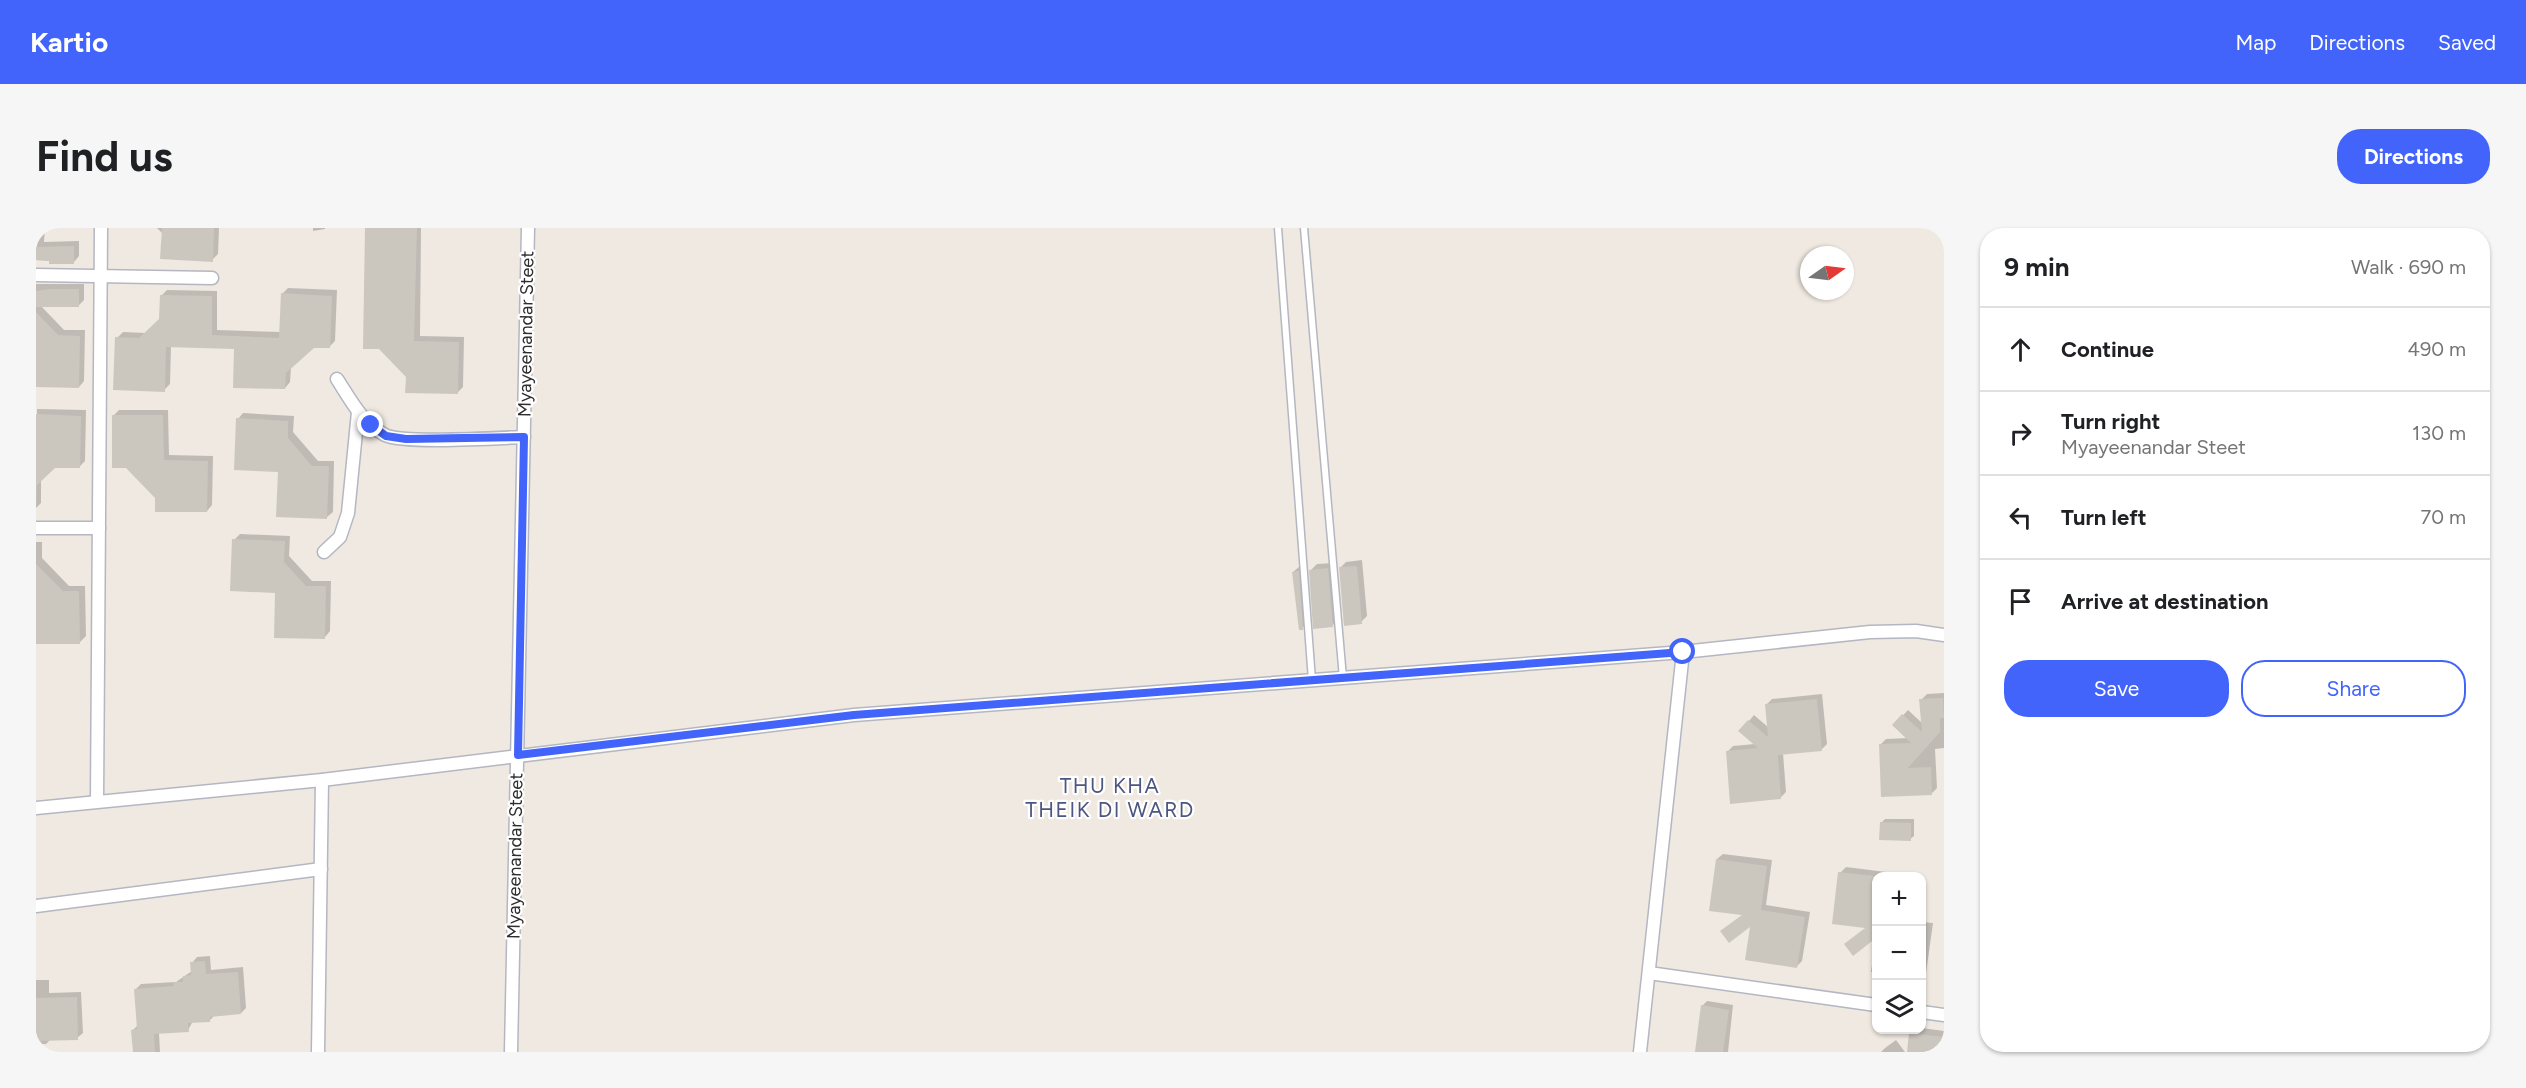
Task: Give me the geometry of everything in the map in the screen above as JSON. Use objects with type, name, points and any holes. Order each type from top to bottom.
[{"type":"street","points":[[97,801],[101,228]]},
{"type":"street","name":"Myayeenandar Steet","points":[[511,1052],[528,228]]},
{"type":"street","points":[[36,275],[212,278]]},
{"type":"street","points":[[337,379],[358,412],[386,436],[406,439],[524,437]]},
{"type":"street","points":[[324,552],[339,537],[348,513],[358,412]]},
{"type":"street","points":[[36,528],[99,528]]},
{"type":"street","points":[[36,808],[322,780],[854,715],[1683,652],[1870,632],[1916,631],[1944,635]]},
{"type":"street","points":[[1641,1052],[1683,652]]},
{"type":"street","points":[[318,1052],[322,780]]},
{"type":"street","points":[[36,906],[321,869]]},
{"type":"street","points":[[1649,973],[1872,1004]]},
{"type":"street","points":[[1926,1013],[1944,1015]]},
{"type":"lane","points":[[1278,228],[1312,680]]},
{"type":"lane","points":[[1304,228],[1343,678]]},
{"type":"building","points":[[162,228],[214,228],[213,262],[160,259]]},
{"type":"building","points":[[365,228],[417,228],[414,341],[459,342],[458,394],[405,393],[406,377],[379,349],[363,349]]},
{"type":"building","points":[[74,246],[74,264],[49,264],[49,261],[36,260],[36,247]]},
{"type":"building","points":[[79,289],[79,307],[36,307],[36,291]]},
{"type":"building","points":[[281,293],[332,296],[330,348],[314,348],[286,373],[285,389],[233,388],[234,349],[166,347],[165,392],[113,390],[115,337],[139,338],[159,319],[160,295],[212,296],[212,335],[279,338]]},
{"type":"building","points":[[36,312],[58,335],[80,336],[79,388],[36,387]]},
{"type":"building","points":[[36,414],[81,416],[80,468],[55,468],[36,486]]},
{"type":"building","points":[[112,415],[163,415],[164,460],[208,461],[207,512],[155,512],[155,498],[126,468],[112,468]]},
{"type":"building","points":[[236,418],[288,421],[288,438],[312,466],[329,466],[327,519],[276,517],[278,472],[234,470]]},
{"type":"building","points":[[232,539],[285,541],[284,562],[306,586],[326,586],[325,639],[274,638],[275,593],[230,591]]},
{"type":"building","points":[[36,564],[63,591],[79,591],[80,644],[36,644]]},
{"type":"building","points":[[1357,566],[1362,624],[1344,626],[1339,567]]},
{"type":"building","points":[[1328,568],[1333,627],[1313,629],[1309,570]]},
{"type":"building","points":[[1299,571],[1303,630],[1299,630],[1292,572]]},
{"type":"building","points":[[1943,698],[1944,718],[1940,718],[1940,732],[1908,768],[1931,767],[1932,795],[1881,797],[1879,744],[1911,743],[1892,725],[1902,714],[1922,732],[1919,699]]},
{"type":"building","points":[[1817,699],[1822,751],[1778,755],[1781,799],[1730,804],[1726,751],[1758,748],[1738,731],[1748,720],[1768,737],[1765,704]]},
{"type":"building","points":[[1880,822],[1911,823],[1911,841],[1879,840]]},
{"type":"building","points":[[1716,859],[1767,866],[1761,910],[1805,917],[1797,968],[1745,960],[1750,927],[1729,943],[1720,931],[1742,915],[1709,911]]},
{"type":"building","points":[[1838,872],[1872,876],[1872,941],[1853,956],[1844,944],[1865,928],[1832,924]]},
{"type":"building","points":[[205,961],[206,974],[238,972],[241,1014],[210,1017],[210,1022],[188,1023],[189,1032],[154,1034],[155,1052],[133,1052],[131,1030],[137,1029],[134,989],[174,986],[173,982],[183,982],[183,976],[191,975],[190,962]]},
{"type":"building","points":[[77,997],[78,1040],[36,1041],[36,998]]},
{"type":"building","points":[[1701,1005],[1729,1010],[1723,1052],[1695,1052]]},
{"type":"building","points":[[1909,1034],[1944,1037],[1944,1052],[1907,1052]]},
{"type":"district","name":"THU KHA THEIK DI WARD","points":[[1110,797]]},
{"type":"route","points":[[371,425],[386,436],[406,439],[524,437],[518,755],[854,715],[1683,652]]}]
